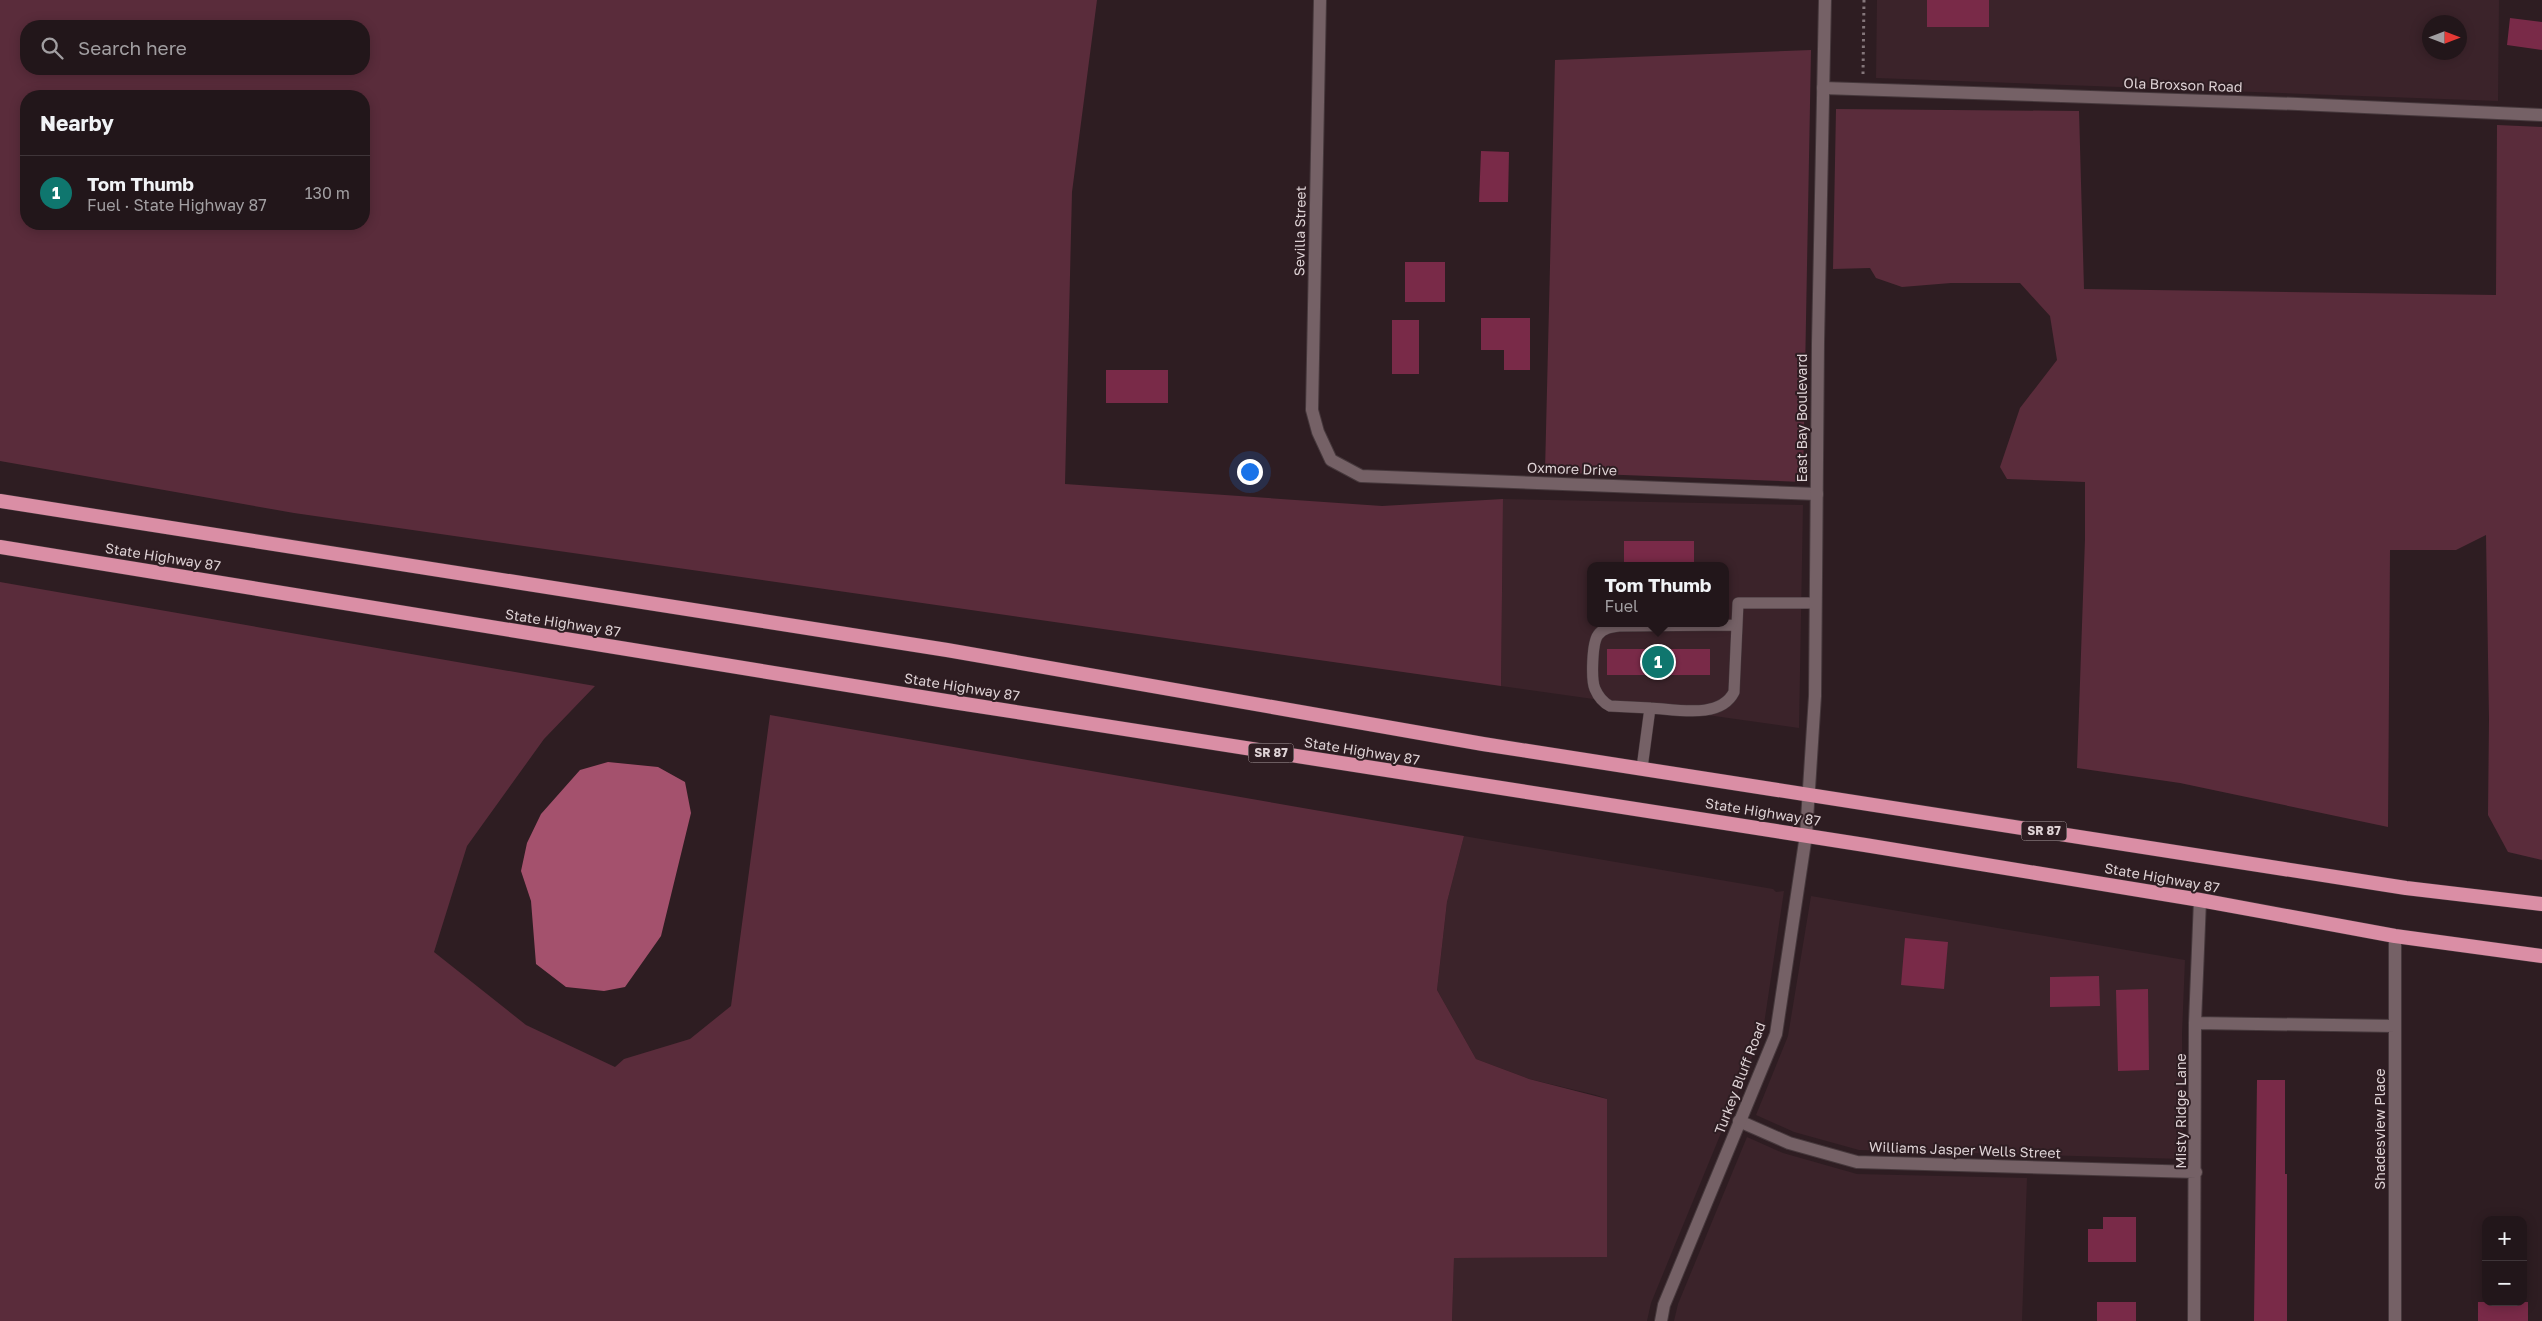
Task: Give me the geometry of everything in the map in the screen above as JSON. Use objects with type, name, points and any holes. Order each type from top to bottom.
[{"type":"highway","name":"SR 87","points":[[0,501],[937,649],[1483,744],[2406,888],[2542,904]]},
{"type":"highway","name":"State Highway 87","points":[[0,547],[946,701],[1806,835],[2200,900],[2395,936],[2542,956]]},
{"type":"street","name":"Sevilla Street","points":[[1320,0],[1312,410],[1318,432],[1331,460]]},
{"type":"street","name":"East Bay Boulevard","points":[[1806,835],[1815,696],[1825,0]]},
{"type":"street","name":"Ola Broxson Road","points":[[1823,88],[2298,104],[2542,115]]},
{"type":"street","name":"Oxmore Drive","points":[[1331,460],[1361,476],[1817,494]]},
{"type":"street","name":"Turkey Bluff Road","points":[[1661,1321],[1664,1305],[1776,1034],[1806,835]]},
{"type":"street","name":"Misty Ridge Lane","points":[[2194,1321],[2195,1023],[2200,900]]},
{"type":"street","name":"Shadesview Place","points":[[2395,936],[2395,1321]]},
{"type":"street","points":[[2195,1023],[2395,1026]]},
{"type":"street","name":"Williams Jasper Wells Street","points":[[1740,1121],[1789,1143],[1857,1162],[2196,1172]]},
{"type":"lane","points":[[1614,627],[1605,629],[1594,642],[1593,681],[1599,696],[1610,706],[1708,710],[1718,708],[1731,699],[1734,692],[1738,603],[1816,603]]},
{"type":"lane","points":[[1729,625],[1737,625]]},
{"type":"lane","points":[[1642,768],[1650,708]]},
{"type":"path","points":[[1863,89],[1864,0]]},
{"type":"shaded area","points":[[0,0],[1097,0],[1072,192],[1065,484],[1382,506],[1503,499],[1501,686],[294,513],[0,461]]},
{"type":"shaded area","points":[[1877,0],[2499,0],[2498,101],[1876,78]]},
{"type":"shaded area","points":[[1811,50],[1803,482],[1545,472],[1555,60]]},
{"type":"shaded area","points":[[1836,109],[2079,111],[2084,289],[2496,295],[2497,125],[2542,127],[2542,860],[2508,852],[2488,815],[2489,719],[2486,535],[2456,550],[2390,550],[2388,827],[2180,783],[2077,768],[2085,539],[2085,482],[2007,479],[2000,467],[2020,408],[2057,360],[2050,316],[2020,283],[1951,283],[1902,287],[1876,278],[1870,268],[1833,269]]},
{"type":"shaded area","points":[[1503,499],[1803,505],[1799,728],[1501,686]]},
{"type":"shaded area","points":[[0,582],[595,686],[544,739],[467,846],[434,952],[526,1025],[615,1067],[624,1059],[690,1039],[731,1006],[770,715],[1464,836],[1447,902],[1437,990],[1476,1059],[1529,1079],[1607,1099],[1607,1257],[1454,1258],[1452,1321],[0,1321]]},
{"type":"shaded area","points":[[608,762],[658,767],[685,782],[691,813],[661,936],[625,987],[604,991],[566,987],[536,964],[531,901],[521,871],[527,843],[541,814],[580,770]]},
{"type":"shaded area","points":[[1464,836],[1773,889],[1776,892],[1784,891],[1763,1031],[1651,1303],[1647,1321],[1452,1321],[1454,1258],[1607,1257],[1607,1099],[1529,1079],[1476,1059],[1437,990],[1447,902]]},
{"type":"shaded area","points":[[1811,896],[2185,960],[2182,1034],[2183,1159],[1859,1150],[1794,1132],[1756,1115],[1788,1036]]},
{"type":"shaded area","points":[[1747,1137],[1783,1153],[1857,1174],[2027,1178],[2022,1321],[1674,1321],[1678,1304]]},
{"type":"building","points":[[1927,0],[1989,0],[1989,27],[1927,27]]},
{"type":"building","points":[[2510,18],[2542,22],[2542,50],[2507,45]]},
{"type":"building","points":[[1481,151],[1509,152],[1508,202],[1479,202]]},
{"type":"building","points":[[1405,262],[1445,262],[1445,302],[1405,302]]},
{"type":"building","points":[[1481,318],[1530,318],[1530,370],[1504,370],[1504,350],[1481,350]]},
{"type":"building","points":[[1392,320],[1419,320],[1419,374],[1392,374]]},
{"type":"building","points":[[1106,370],[1168,370],[1168,403],[1106,403]]},
{"type":"building","points":[[1624,541],[1694,541],[1694,562],[1624,562]]},
{"type":"building","points":[[1607,649],[1710,649],[1710,675],[1607,675]]},
{"type":"building","points":[[1905,938],[1948,942],[1944,989],[1901,985]]},
{"type":"building","points":[[2099,976],[2100,1006],[2050,1007],[2050,977]]},
{"type":"building","points":[[2148,989],[2149,1070],[2118,1071],[2116,990]]},
{"type":"building","points":[[2257,1080],[2285,1080],[2287,1321],[2254,1321]]},
{"type":"building","points":[[2103,1217],[2136,1217],[2136,1262],[2088,1262],[2088,1229],[2103,1229]]},
{"type":"building","points":[[2097,1302],[2136,1302],[2136,1321],[2097,1321]]},
{"type":"building","points":[[2478,1302],[2482,1302],[2482,1306],[2527,1306],[2528,1302],[2528,1321],[2478,1321]]},
{"type":"place","name":"Tom Thumb","points":[[1658,662]]}]
